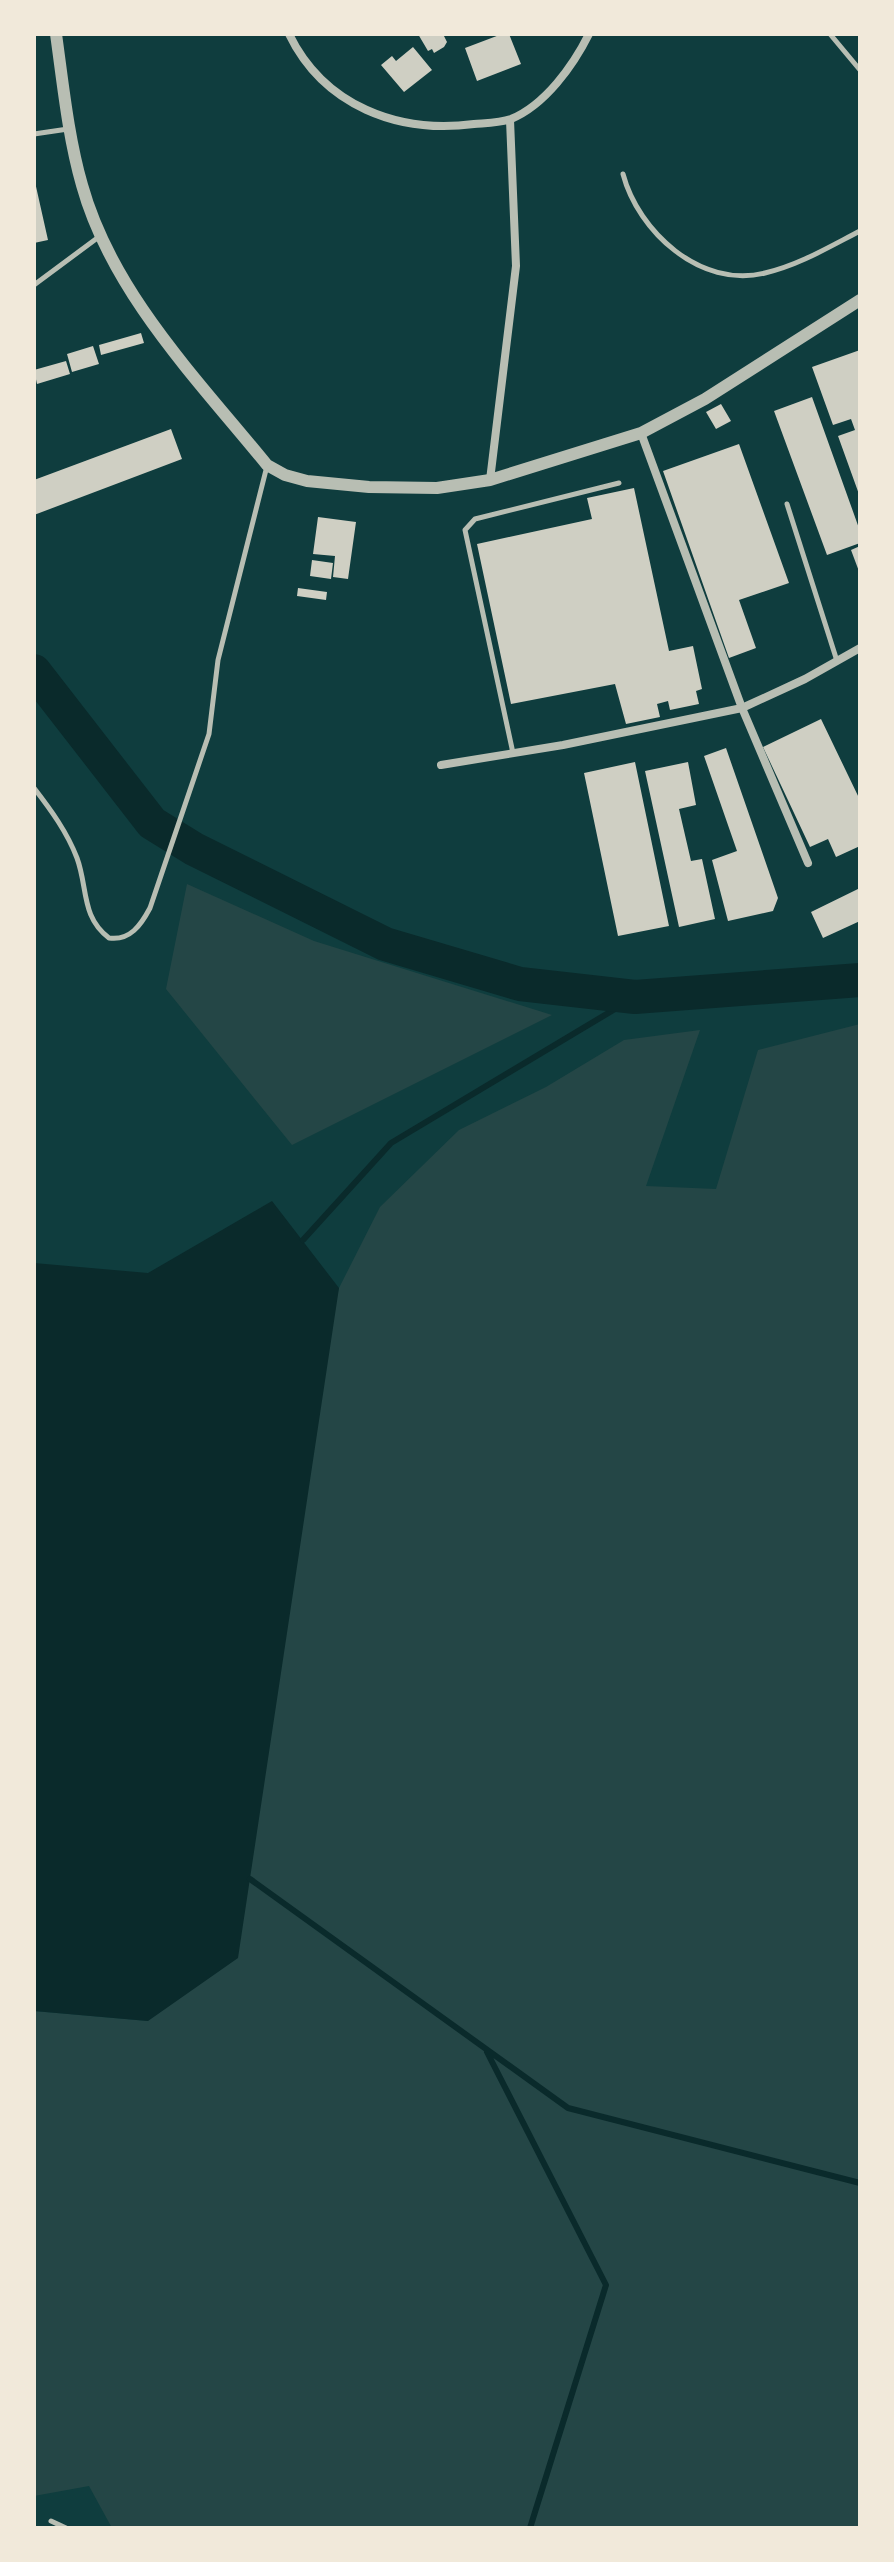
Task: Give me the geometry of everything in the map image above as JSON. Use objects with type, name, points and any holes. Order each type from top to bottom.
[{"type":"street","points":[[56,34],[69,128],[82,187],[101,236],[131,291],[267,465],[307,481],[369,487],[437,488],[490,480],[641,433],[705,399],[860,300]]},
{"type":"street","points":[[289,34],[306,64],[352,105],[410,126],[459,126],[510,120],[537,103],[561,78],[589,34]]},
{"type":"street","points":[[490,480],[516,266],[510,120]]},
{"type":"street","points":[[641,433],[742,708],[808,863]]},
{"type":"street","points":[[441,765],[742,708],[860,648]]},
{"type":"lane","points":[[830,34],[860,70]]},
{"type":"lane","points":[[34,134],[69,128]]},
{"type":"lane","points":[[623,174],[629,199],[651,229],[674,250],[701,266],[729,275],[775,269],[810,257],[860,231]]},
{"type":"lane","points":[[34,285],[101,236]]},
{"type":"lane","points":[[34,788],[70,843],[80,869],[87,911],[99,930],[109,938],[127,936],[143,923],[170,854],[209,734],[218,660],[267,465]]},
{"type":"lane","points":[[513,753],[465,530],[468,523],[619,483]]},
{"type":"lane","points":[[787,504],[837,661]]},
{"type":"lane","points":[[51,2521],[66,2528]]},
{"type":"shaded area","points":[[187,884],[314,941],[552,1015],[292,1145],[166,989]]},
{"type":"shaded area","points":[[860,1024],[860,2528],[112,2528],[89,2486],[34,2496],[34,2011],[148,2021],[339,1288],[380,1207],[459,1130],[546,1087],[624,1040],[700,1030],[646,1186],[716,1189],[758,1050]]},
{"type":"shaded area","points":[[272,1201],[339,1288],[238,1958],[148,2021],[34,2011],[34,1263],[148,1273]]},
{"type":"building","points":[[418,34],[449,34],[444,36],[447,42],[444,47],[434,53],[432,49],[428,51]]},
{"type":"building","points":[[509,34],[521,64],[477,81],[465,48]]},
{"type":"building","points":[[413,47],[432,70],[404,92],[381,65],[392,56],[396,61]]},
{"type":"building","points":[[34,183],[48,240],[34,243]]},
{"type":"building","points":[[141,333],[144,343],[101,355],[99,345]]},
{"type":"building","points":[[93,346],[99,364],[72,372],[67,354]]},
{"type":"building","points":[[860,350],[860,497],[838,436],[855,430],[851,419],[833,425],[812,367]]},
{"type":"building","points":[[66,361],[70,374],[37,384],[34,370]]},
{"type":"building","points":[[812,397],[860,531],[860,543],[827,555],[774,411]]},
{"type":"building","points":[[721,404],[731,421],[716,429],[706,412]]},
{"type":"building","points":[[171,429],[182,459],[34,515],[34,480]]},
{"type":"building","points":[[739,444],[789,583],[739,600],[756,648],[729,658],[663,471]]},
{"type":"building","points":[[634,488],[669,651],[693,646],[702,689],[696,691],[699,704],[670,710],[668,701],[657,704],[660,717],[626,724],[615,684],[511,704],[477,544],[592,519],[587,498]]},
{"type":"building","points":[[318,517],[356,522],[348,579],[333,577],[335,556],[313,554]]},
{"type":"building","points":[[860,546],[860,574],[851,550]]},
{"type":"building","points":[[312,560],[333,563],[331,579],[310,576]]},
{"type":"building","points":[[298,588],[327,592],[326,600],[297,596]]},
{"type":"building","points":[[821,719],[860,800],[860,846],[836,857],[828,839],[810,847],[763,747]]},
{"type":"building","points":[[726,748],[778,898],[773,911],[728,921],[712,860],[737,851],[704,756]]},
{"type":"building","points":[[635,762],[669,926],[618,936],[584,773]]},
{"type":"building","points":[[688,762],[696,805],[679,809],[691,861],[702,859],[715,919],[679,927],[645,771]]},
{"type":"building","points":[[860,888],[860,921],[823,938],[811,912]]},
{"type":"waterway","points":[[34,671],[152,823],[194,849],[385,944],[520,984],[635,997],[860,980]]},
{"type":"waterway","points":[[303,1240],[391,1143],[635,997]]},
{"type":"waterway","points":[[250,1879],[568,2108],[860,2183]]},
{"type":"waterway","points":[[487,2052],[606,2285],[530,2528]]}]
